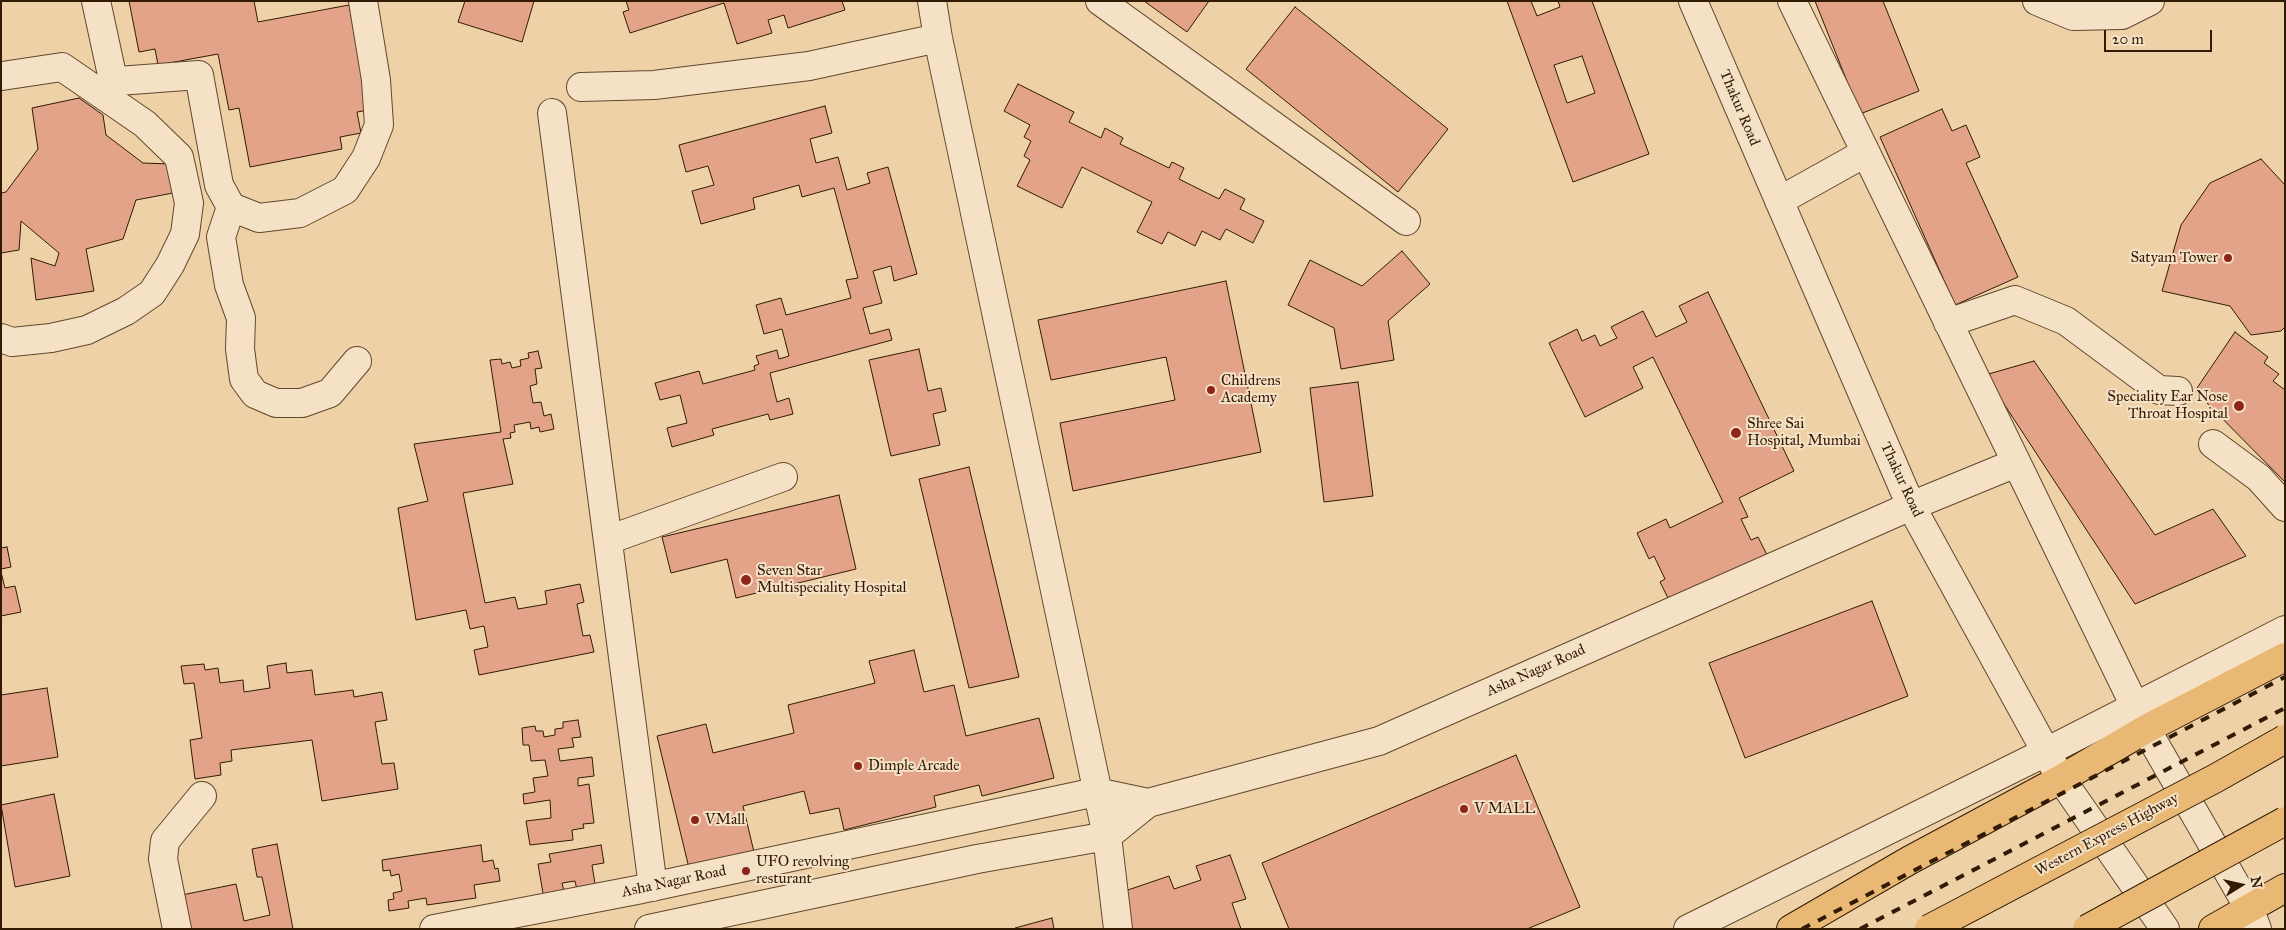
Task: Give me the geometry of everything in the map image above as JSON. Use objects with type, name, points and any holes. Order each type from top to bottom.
[{"type":"main road","points":[[1791,929],[1910,860],[2061,779],[2141,718],[2285,657]]},
{"type":"main road","name":"Western Express Highway","points":[[1929,929],[2216,778],[2285,739]]},
{"type":"main road","points":[[2087,929],[2285,821]]},
{"type":"main road","points":[[2213,929],[2253,918],[2285,888]]},
{"type":"street","points":[[96,1],[112,75],[118,81],[199,75],[219,185],[230,207],[259,218],[300,214],[345,190],[366,158],[379,124],[376,80],[363,1]]},
{"type":"street","points":[[932,1],[938,38],[1096,792],[1107,836],[1118,929]]},
{"type":"street","points":[[1100,1],[1406,222]]},
{"type":"street","name":"Thakur Road","points":[[1693,1],[1912,506],[2061,779],[2165,929]]},
{"type":"street","points":[[1792,1],[2141,718],[2253,918]]},
{"type":"street","points":[[2037,1],[2073,16],[2122,14],[2150,1]]},
{"type":"street","points":[[581,87],[654,85],[809,66],[938,38]]},
{"type":"street","points":[[1,338],[12,342],[51,338],[87,330],[126,311],[152,293],[170,265],[185,234],[189,203],[179,158],[146,124],[62,67],[2,74]]},
{"type":"street","points":[[552,113],[653,886]]},
{"type":"street","points":[[1779,201],[1865,153]]},
{"type":"street","points":[[230,207],[221,237],[229,285],[241,318],[240,349],[244,379],[255,394],[276,403],[302,403],[330,393],[357,361]]},
{"type":"street","points":[[1948,323],[2015,300],[2066,321],[2159,390],[2178,391]]},
{"type":"street","points":[[2213,444],[2259,478],[2285,507]]},
{"type":"street","name":"Asha Nagar Road","points":[[649,929],[978,859],[1107,836],[1148,803],[1379,741],[1912,506],[2016,463]]},
{"type":"street","points":[[608,540],[783,477]]},
{"type":"street","points":[[1688,929],[2046,752],[2141,718],[2285,630]]},
{"type":"street","name":"Asha Nagar Road","points":[[434,929],[653,886],[1096,792],[1148,803]]},
{"type":"street","points":[[177,929],[163,859],[165,841],[202,796]]},
{"type":"building","points":[[129,1],[254,1],[258,22],[349,5],[369,110],[357,112],[361,133],[340,137],[342,149],[250,167],[239,108],[229,110],[218,54],[158,65],[155,49],[139,52]]},
{"type":"building","points":[[465,1],[534,1],[522,42],[458,22]]},
{"type":"building","points":[[626,1],[842,1],[845,10],[788,28],[784,15],[768,20],[772,33],[737,44],[724,3],[630,33],[623,12],[629,10]]},
{"type":"building","points":[[1144,1],[1209,1],[1187,32]]},
{"type":"building","points":[[1507,1],[1531,1],[1537,16],[1560,7],[1558,1],[1592,1],[1649,154],[1573,182]],"holes":[[[1582,56],[1595,93],[1567,103],[1554,65]]]},
{"type":"building","points":[[1815,1],[1883,1],[1919,91],[1860,114]]},
{"type":"building","points":[[1295,7],[1448,129],[1398,192],[1246,69]]},
{"type":"building","points":[[1018,84],[1074,112],[1069,122],[1101,138],[1105,128],[1123,138],[1120,144],[1169,168],[1172,162],[1184,168],[1179,179],[1219,199],[1225,189],[1245,199],[1240,209],[1264,221],[1253,243],[1226,229],[1220,240],[1202,231],[1195,246],[1168,232],[1162,244],[1137,232],[1152,202],[1082,167],[1062,208],[1017,186],[1030,160],[1024,156],[1031,141],[1024,137],[1030,125],[1004,111]]},
{"type":"building","points":[[79,98],[103,115],[106,135],[143,163],[170,164],[173,193],[136,200],[123,239],[86,249],[94,291],[36,300],[31,258],[55,266],[59,253],[21,221],[19,250],[1,253],[1,193],[6,192],[38,149],[32,108]]},
{"type":"building","points":[[825,106],[832,133],[810,139],[816,163],[838,157],[847,190],[870,183],[867,173],[888,167],[917,274],[894,281],[891,266],[873,271],[882,303],[863,308],[870,334],[889,329],[892,340],[770,373],[777,402],[789,398],[793,414],[770,420],[768,414],[712,429],[714,435],[672,447],[667,428],[687,423],[680,395],[660,400],[655,383],[699,371],[703,384],[755,370],[754,366],[759,364],[756,356],[777,350],[779,359],[789,356],[782,329],[764,334],[756,305],[781,298],[786,315],[851,298],[846,280],[858,278],[834,188],[802,197],[799,185],[753,198],[755,209],[701,224],[692,191],[714,185],[708,166],[686,172],[679,145]]},
{"type":"building","points":[[1942,109],[1952,131],[1966,125],[1980,157],[1966,163],[2018,277],[1955,305],[1880,137]]},
{"type":"building","name":"Satyam Tower","points":[[2261,159],[2285,185],[2285,327],[2281,331],[2251,335],[2230,306],[2162,291],[2181,225],[2210,183]]},
{"type":"building","points":[[1402,251],[1430,284],[1388,321],[1394,360],[1341,369],[1334,328],[1288,305],[1310,260],[1362,286]]},
{"type":"building","name":"Childrens Academy","points":[[1226,281],[1261,452],[1073,491],[1060,423],[1175,400],[1166,357],[1051,380],[1038,320]]},
{"type":"building","points":[[1708,292],[1794,471],[1739,498],[1748,517],[1741,519],[1751,540],[1758,537],[1768,557],[1671,604],[1660,582],[1665,579],[1654,556],[1649,559],[1637,533],[1666,519],[1670,528],[1723,502],[1653,357],[1633,367],[1643,388],[1585,417],[1549,343],[1577,329],[1582,341],[1595,335],[1600,346],[1617,338],[1611,327],[1643,311],[1656,337],[1687,322],[1679,306]]},
{"type":"building","points":[[2235,332],[2268,357],[2264,363],[2279,374],[2273,381],[2285,390],[2285,482],[2195,391]]},
{"type":"building","points":[[919,349],[928,391],[941,388],[946,411],[933,414],[940,445],[891,456],[869,360]]},
{"type":"building","points":[[538,351],[542,368],[535,369],[537,384],[530,386],[533,403],[541,402],[544,416],[551,414],[554,429],[540,432],[539,427],[531,429],[530,422],[514,425],[515,432],[510,433],[511,438],[503,439],[513,484],[463,493],[485,603],[515,597],[518,609],[547,604],[545,591],[580,584],[584,602],[577,604],[583,636],[590,635],[594,652],[479,675],[474,650],[488,647],[484,626],[470,629],[466,610],[416,620],[398,508],[428,501],[414,444],[501,432],[490,360],[501,359],[502,364],[510,362],[512,368],[521,366],[520,360],[529,358],[528,353]]},
{"type":"building","points":[[2034,361],[2155,535],[2213,509],[2246,556],[2135,604],[1985,375]]},
{"type":"building","points":[[1358,382],[1373,496],[1324,502],[1310,388]]},
{"type":"building","points":[[969,467],[1019,677],[969,688],[919,479]]},
{"type":"building","points":[[839,495],[856,569],[736,598],[727,559],[671,573],[662,537]]},
{"type":"building","points":[[7,547],[11,567],[1,569],[1,548]]},
{"type":"building","points":[[1,572],[5,588],[15,586],[21,612],[1,616]]},
{"type":"building","points":[[1872,601],[1908,696],[1745,758],[1709,663]]},
{"type":"building","name":"Dimple Arcade","points":[[914,650],[924,692],[954,685],[966,736],[1039,718],[1054,778],[982,796],[979,785],[934,796],[936,807],[844,830],[839,808],[810,814],[804,791],[743,806],[754,852],[689,868],[657,736],[706,724],[713,753],[794,733],[788,705],[875,683],[869,661]]},
{"type":"building","points":[[286,663],[287,673],[312,670],[315,695],[353,690],[354,697],[382,692],[387,720],[375,722],[382,764],[394,763],[398,789],[322,801],[312,740],[231,750],[232,761],[220,763],[221,775],[195,779],[190,740],[202,738],[194,683],[184,684],[181,666],[204,664],[205,670],[218,668],[220,683],[243,680],[244,692],[270,688],[267,666]]},
{"type":"building","points":[[47,688],[58,757],[1,766],[1,695]]},
{"type":"building","points":[[578,720],[581,737],[572,738],[574,747],[558,749],[560,761],[592,757],[594,776],[578,778],[578,786],[589,784],[594,823],[583,824],[584,828],[572,830],[573,840],[530,845],[526,821],[551,818],[550,800],[524,804],[523,794],[535,792],[533,778],[548,776],[545,760],[531,761],[529,745],[523,745],[522,728],[535,726],[536,731],[543,731],[544,737],[555,735],[555,729],[563,728],[563,722]]},
{"type":"building","name":"V MALL","points":[[1516,755],[1580,907],[1527,929],[1289,929],[1262,863]]},
{"type":"building","points":[[54,794],[70,876],[15,887],[1,805]]},
{"type":"building","points":[[277,844],[293,929],[183,929],[177,896],[236,884],[244,921],[270,915],[262,877],[257,877],[252,849]]},
{"type":"building","points":[[481,845],[483,862],[493,860],[495,869],[498,868],[500,881],[474,885],[476,898],[427,905],[426,898],[408,901],[409,908],[389,911],[388,900],[394,899],[393,893],[402,891],[399,874],[391,876],[390,870],[383,871],[382,860]]},
{"type":"building","points":[[601,845],[604,863],[592,865],[596,890],[577,890],[575,881],[562,883],[564,891],[544,899],[538,864],[551,862],[549,854]]},
{"type":"building","points":[[1230,855],[1246,899],[1232,903],[1241,929],[1132,929],[1119,893],[1169,876],[1174,889],[1201,880],[1196,866]]},
{"type":"building","points":[[1052,918],[1054,929],[1015,929],[1015,928]]},
{"type":"railway","points":[[1802,929],[2285,677]]},
{"type":"railway","points":[[1860,929],[2285,708]]},
{"type":"place","name":"Satyam Tower","points":[[2228,258]]},
{"type":"place","name":"Childrens Academy","points":[[1211,390]]},
{"type":"place","name":"Speciality Ear Nose Throat Hospital","points":[[2239,406]]},
{"type":"place","name":"Shree Sai Hospital, Mumbai","points":[[1736,433]]},
{"type":"place","name":"Seven Star Multispeciality Hospital","points":[[746,580]]},
{"type":"place","name":"Dimple Arcade","points":[[858,766]]},
{"type":"place","name":"V MALL","points":[[1464,809]]},
{"type":"place","name":"VMall","points":[[695,820]]},
{"type":"place","name":"UFO revolving resturant","points":[[746,871]]}]
